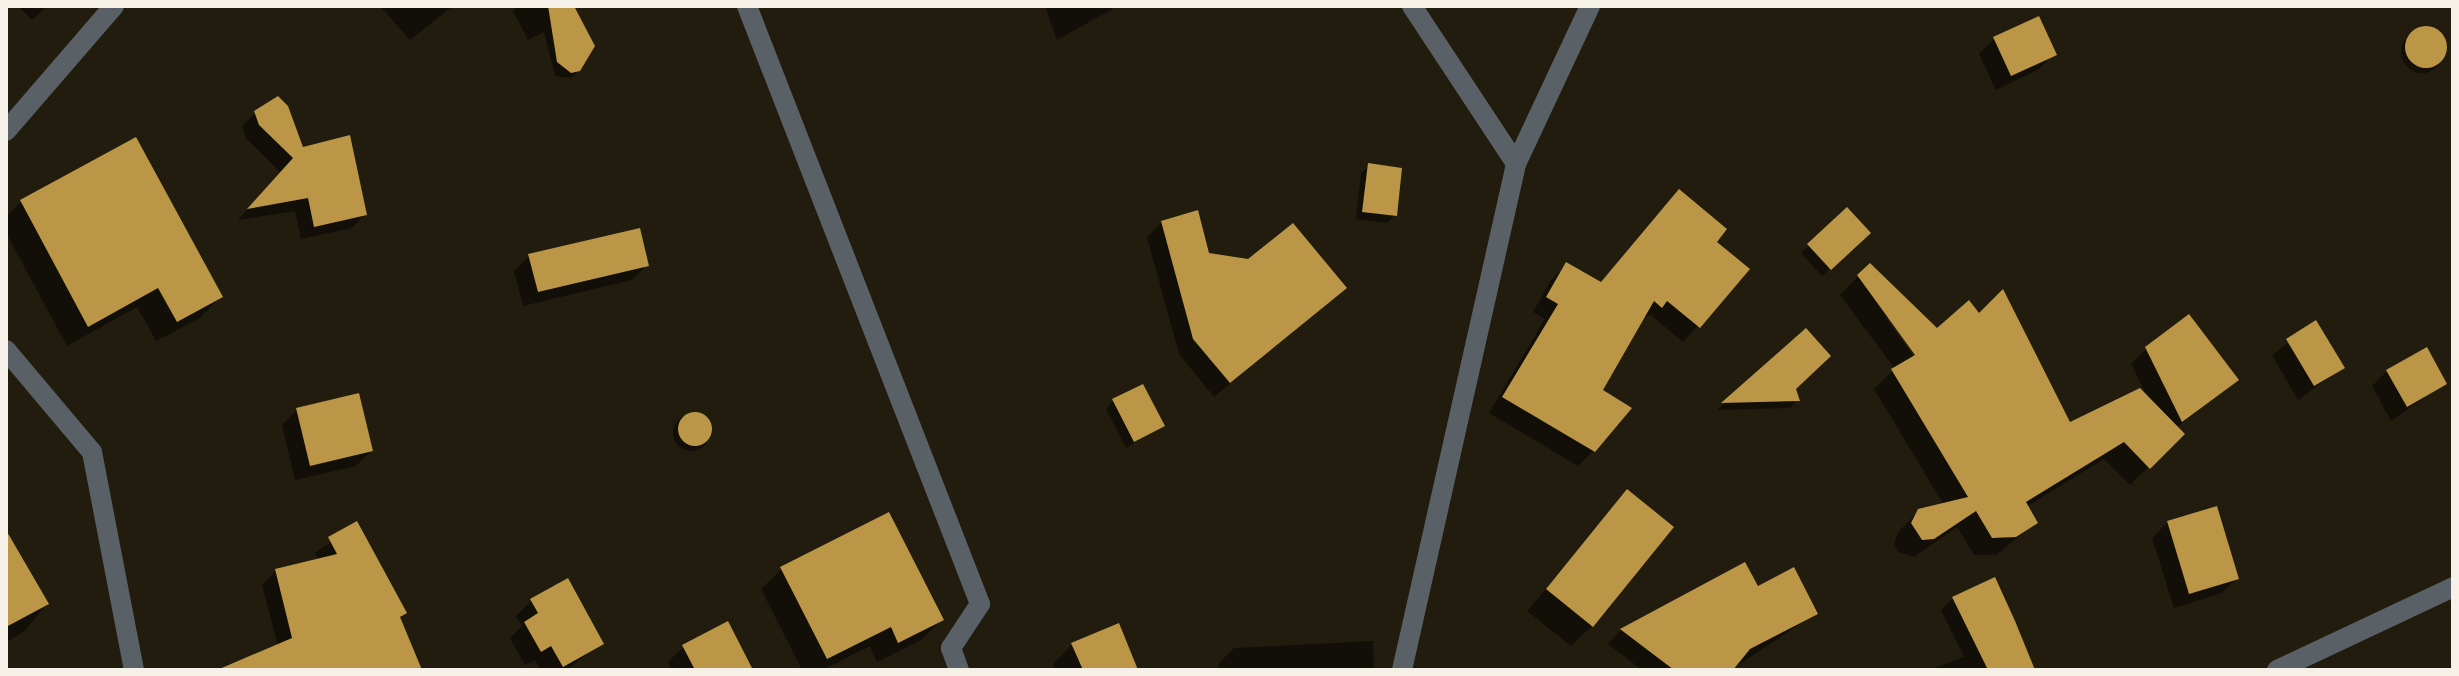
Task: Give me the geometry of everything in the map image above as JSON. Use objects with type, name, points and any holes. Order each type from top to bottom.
[{"type":"street","points":[[6,131],[114,6]]},
{"type":"street","points":[[747,6],[980,604],[951,648],[959,670]]},
{"type":"street","points":[[1412,6],[1516,164]]},
{"type":"street","points":[[1402,670],[1516,164],[1590,6]]},
{"type":"street","points":[[6,350],[92,452],[134,670]]},
{"type":"street","points":[[2277,670],[2311,663],[2453,587]]},
{"type":"building","points":[[548,6],[574,6],[595,46],[580,71],[571,73],[557,62]]},
{"type":"building","points":[[2039,16],[2057,55],[2011,76],[1993,37]]},
{"type":"building","points":[[2426,26],[2440,33],[2447,47],[2440,61],[2426,68],[2412,61],[2405,47],[2412,33]]},
{"type":"building","points":[[278,96],[288,106],[303,147],[350,135],[367,215],[314,227],[308,198],[247,209],[293,158],[259,125],[254,111]]},
{"type":"building","points":[[136,137],[223,297],[177,322],[158,288],[88,327],[20,200]]},
{"type":"building","points":[[1368,163],[1402,168],[1397,216],[1362,212]]},
{"type":"building","points":[[1679,189],[1727,229],[1717,242],[1750,269],[1700,328],[1667,301],[1662,308],[1654,301],[1603,390],[1632,408],[1595,452],[1502,397],[1558,304],[1546,297],[1566,262],[1601,282]]},
{"type":"building","points":[[1847,207],[1871,233],[1831,270],[1807,244]]},
{"type":"building","points":[[1198,210],[1209,253],[1248,259],[1293,223],[1347,288],[1230,383],[1193,339],[1161,221]]},
{"type":"building","points":[[640,228],[649,266],[538,292],[528,254]]},
{"type":"building","points":[[1870,263],[1937,328],[1969,300],[1979,313],[2003,289],[2070,422],[2140,388],[2185,434],[2150,469],[2124,442],[2026,502],[2038,523],[2016,537],[1992,538],[1976,511],[1934,539],[1922,540],[1911,523],[1918,509],[1968,497],[1891,369],[1915,355],[1857,275]]},
{"type":"building","points":[[2189,314],[2239,380],[2182,422],[2145,347]]},
{"type":"building","points":[[2316,320],[2345,368],[2314,386],[2286,339]]},
{"type":"building","points":[[1806,328],[1831,356],[1796,389],[1800,401],[1721,403]]},
{"type":"building","points":[[2427,347],[2447,384],[2407,407],[2386,370]]},
{"type":"building","points":[[1143,384],[1165,426],[1134,442],[1112,399]]},
{"type":"building","points":[[359,393],[373,451],[310,466],[296,408]]},
{"type":"building","points":[[695,412],[707,417],[712,429],[707,441],[695,446],[683,441],[678,429],[683,417]]},
{"type":"building","points":[[1627,489],[1674,527],[1593,627],[1546,589]]},
{"type":"building","points":[[2217,506],[2239,579],[2189,594],[2167,521]]},
{"type":"building","points":[[889,512],[944,620],[898,643],[891,627],[827,659],[780,567]]},
{"type":"building","points":[[357,521],[407,613],[400,617],[422,670],[217,670],[292,638],[275,569],[337,554],[328,537]]},
{"type":"building","points":[[6,530],[49,604],[6,627]]},
{"type":"building","points":[[1745,562],[1758,586],[1794,567],[1818,614],[1750,649],[1733,670],[1674,670],[1620,629]]},
{"type":"building","points":[[1995,577],[2035,670],[1988,670],[1952,597]]},
{"type":"building","points":[[568,578],[604,644],[563,667],[551,646],[541,652],[524,622],[538,613],[530,599]]},
{"type":"building","points":[[728,621],[753,670],[695,670],[682,645]]},
{"type":"building","points":[[1119,623],[1138,670],[1083,670],[1071,643]]}]
